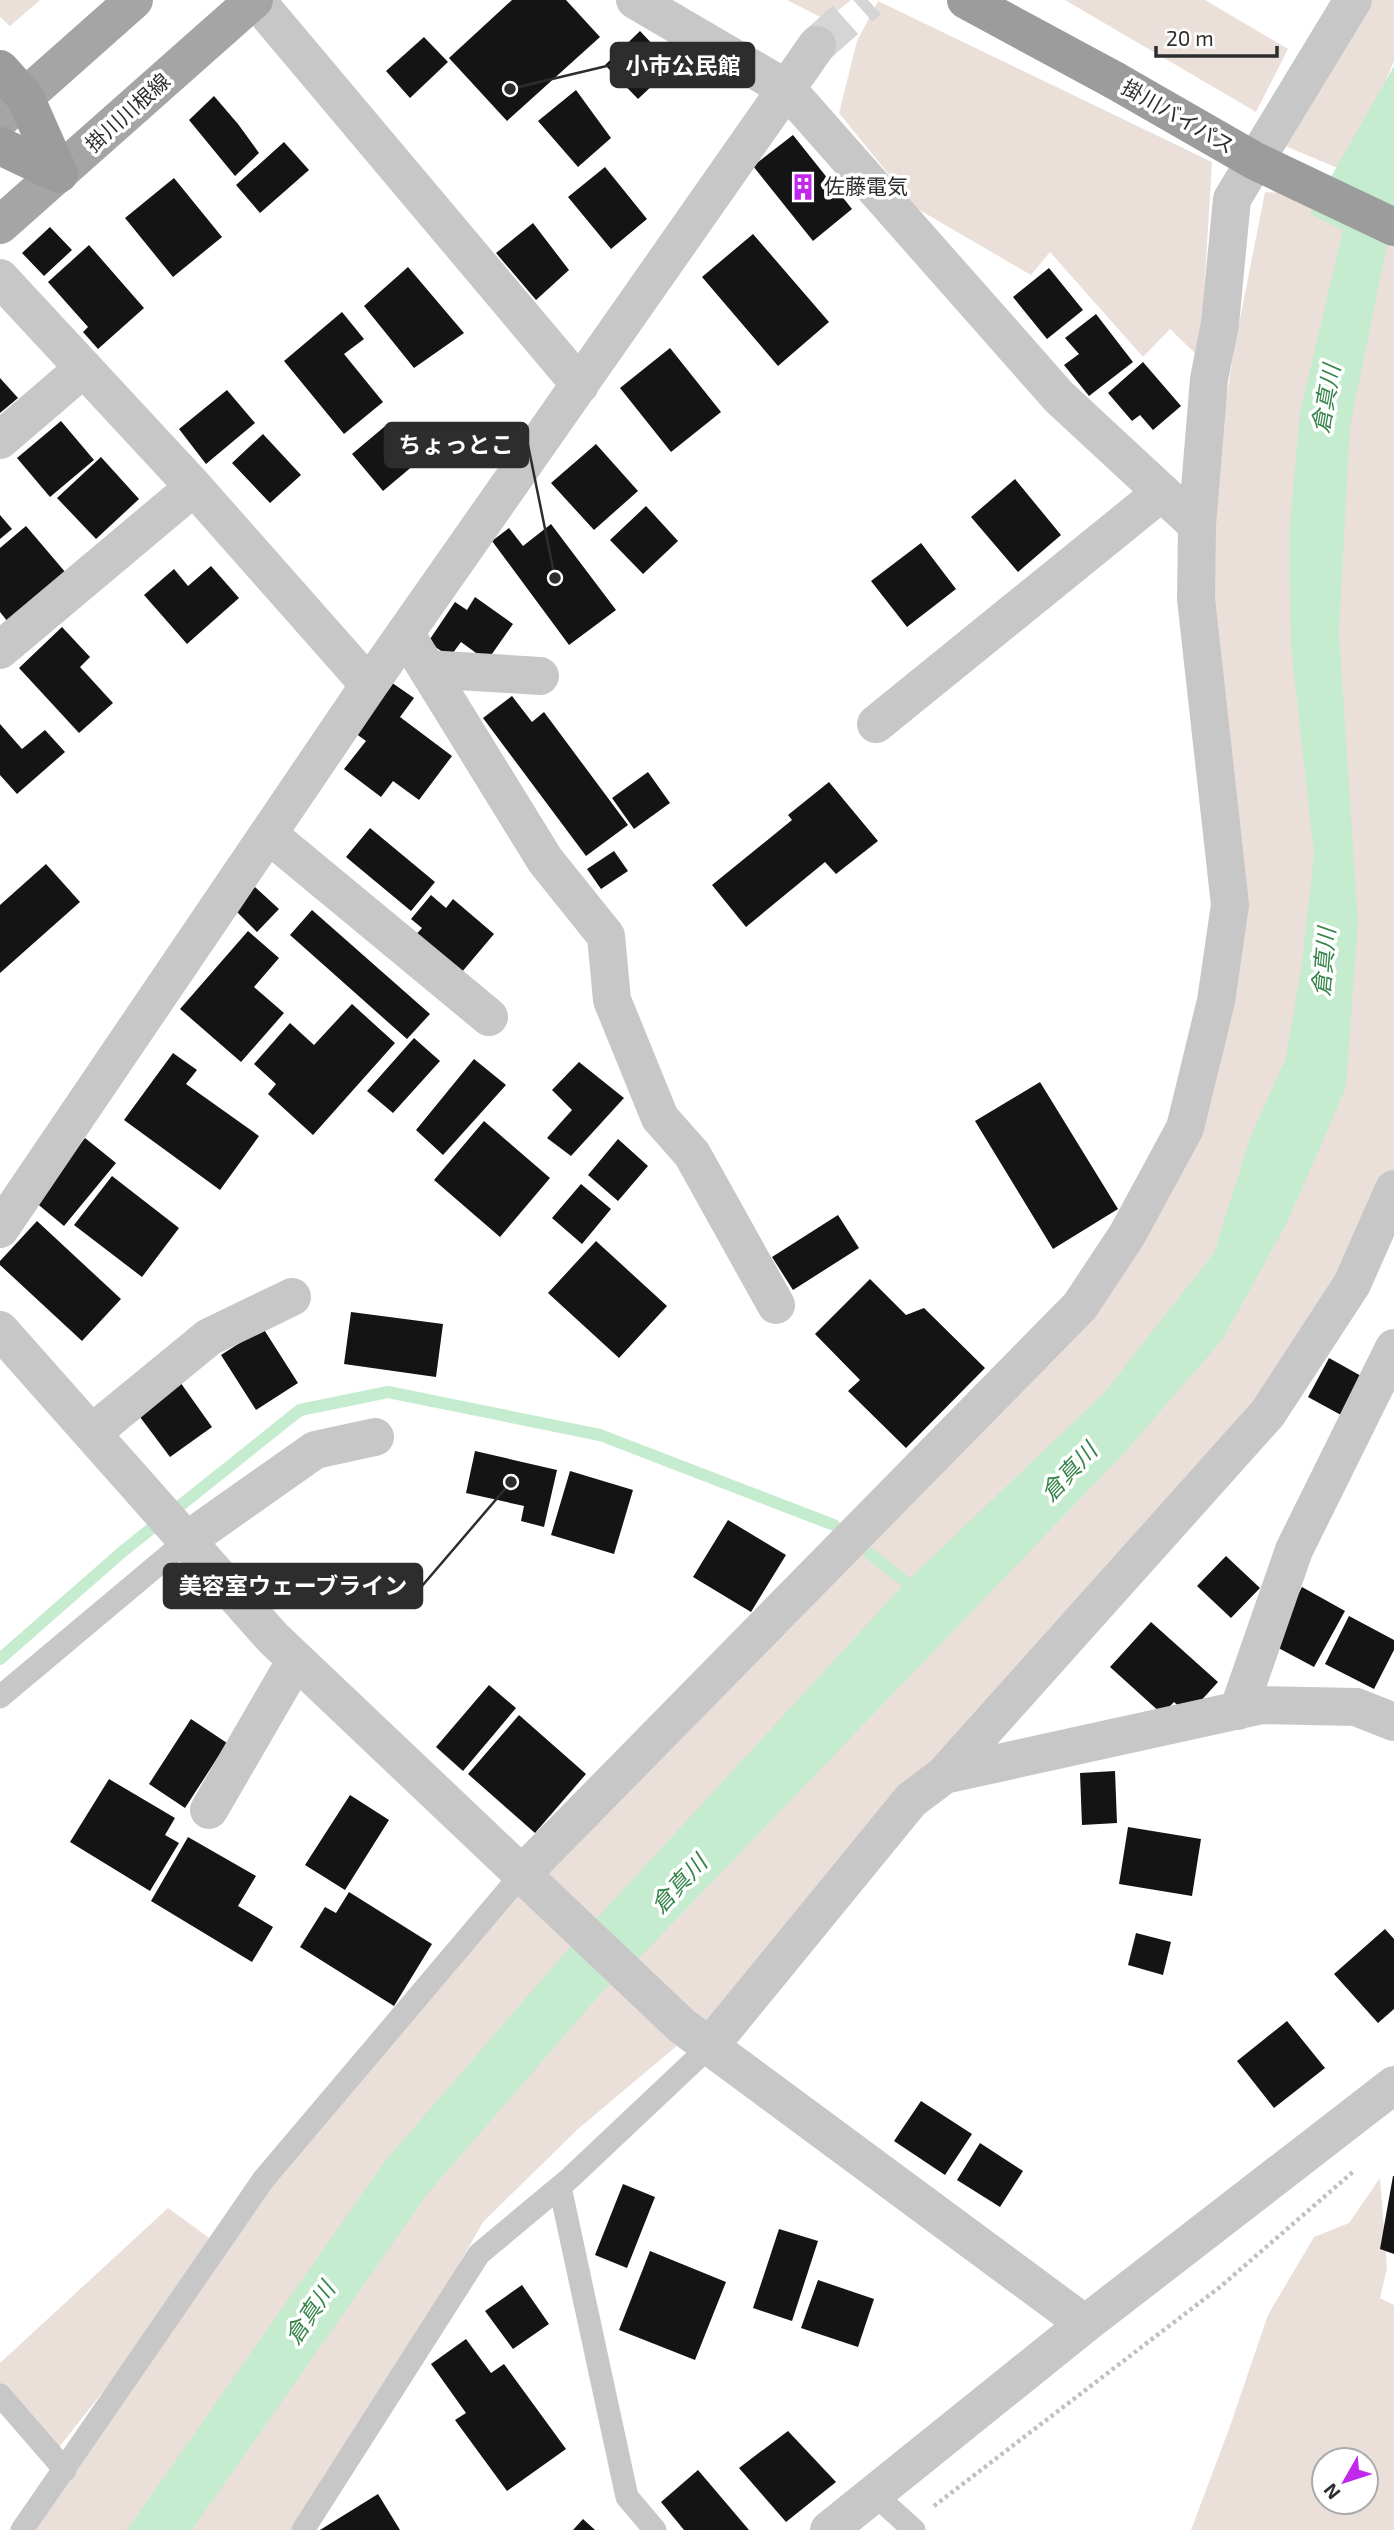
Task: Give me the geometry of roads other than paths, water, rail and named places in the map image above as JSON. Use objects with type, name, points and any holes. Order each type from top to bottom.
[{"type":"highway","name":"掛川バイパス","points":[[966,0],[1114,80],[1255,161],[1394,227]]},
{"type":"highway","points":[[0,69],[13,108],[59,174]]},
{"type":"highway","points":[[0,146],[59,174]]},
{"type":"main road","points":[[13,108],[134,0]]},
{"type":"main road","name":"掛川川根線","points":[[0,225],[255,0]]},
{"type":"street","points":[[255,0],[580,384]]},
{"type":"street","points":[[635,0],[787,89],[1059,397],[1197,525]]},
{"type":"street","points":[[526,1880],[1080,1306],[1127,1235],[1185,1128],[1216,1001],[1230,905],[1196,599],[1197,525],[1209,379],[1220,324],[1232,199],[1353,0]]},
{"type":"street","points":[[0,1229],[369,685],[817,45]]},
{"type":"street","points":[[0,278],[194,487],[369,685]]},
{"type":"street","points":[[0,440],[84,368]]},
{"type":"street","points":[[0,650],[194,487]]},
{"type":"street","points":[[876,724],[1162,492]]},
{"type":"street","points":[[405,633],[545,860],[606,936],[612,1000],[660,1118],[692,1154],[776,1304]]},
{"type":"street","points":[[427,668],[540,676]]},
{"type":"street","points":[[268,834],[489,1017]]},
{"type":"street","points":[[696,2036],[911,1800],[944,1775],[1268,1413],[1352,1284],[1394,1189]]},
{"type":"street","points":[[92,1433],[209,1337],[292,1297]]},
{"type":"street","points":[[0,1330],[273,1638],[526,1880],[696,2036],[1085,2324]]},
{"type":"street","points":[[1238,1711],[1294,1550],[1394,1348]]},
{"type":"street","points":[[186,1541],[315,1450],[375,1437]]},
{"type":"street","points":[[209,1810],[296,1660]]},
{"type":"street","points":[[944,1775],[1262,1705],[1356,1707],[1394,1722]]},
{"type":"street","points":[[829,2530],[1085,2324],[1394,2084]]},
{"type":"lane","points":[[0,1697],[186,1541]]},
{"type":"lane","points":[[22,2530],[263,2180],[526,1880]]},
{"type":"lane","points":[[303,2530],[479,2254],[560,2187],[696,2036]]},
{"type":"lane","points":[[560,2187],[627,2497],[655,2530]]},
{"type":"lane","points":[[0,2395],[65,2470]]},
{"type":"lane","points":[[874,2494],[911,2528]]},
{"type":"water","name":"倉真川","points":[[1394,66],[1394,233],[1386,250],[1350,426],[1339,632],[1358,922],[1346,1087],[1287,1223],[1222,1340],[1126,1451],[644,1953],[604,1990],[428,2193],[192,2530],[127,2530],[385,2161],[565,1953],[906,1582],[1103,1394],[1214,1253],[1250,1138],[1286,1058],[1301,970],[1314,855],[1291,646],[1289,534],[1300,412],[1343,230],[1310,214]]},
{"type":"waterway","points":[[0,1659],[122,1552],[300,1410],[388,1392],[600,1435],[834,1525]]},
{"type":"waterway","points":[[870,1554],[906,1582],[921,1590]]},
{"type":"tunnel","points":[[817,45],[868,0]]},
{"type":"place","name":"小市公民館","points":[[510,89]]},
{"type":"place","name":"佐藤電気","points":[[803,187]]},
{"type":"place","name":"ちょっとこ","points":[[555,578]]},
{"type":"place","name":"美容室ウェーブライン","points":[[511,1482]]}]
